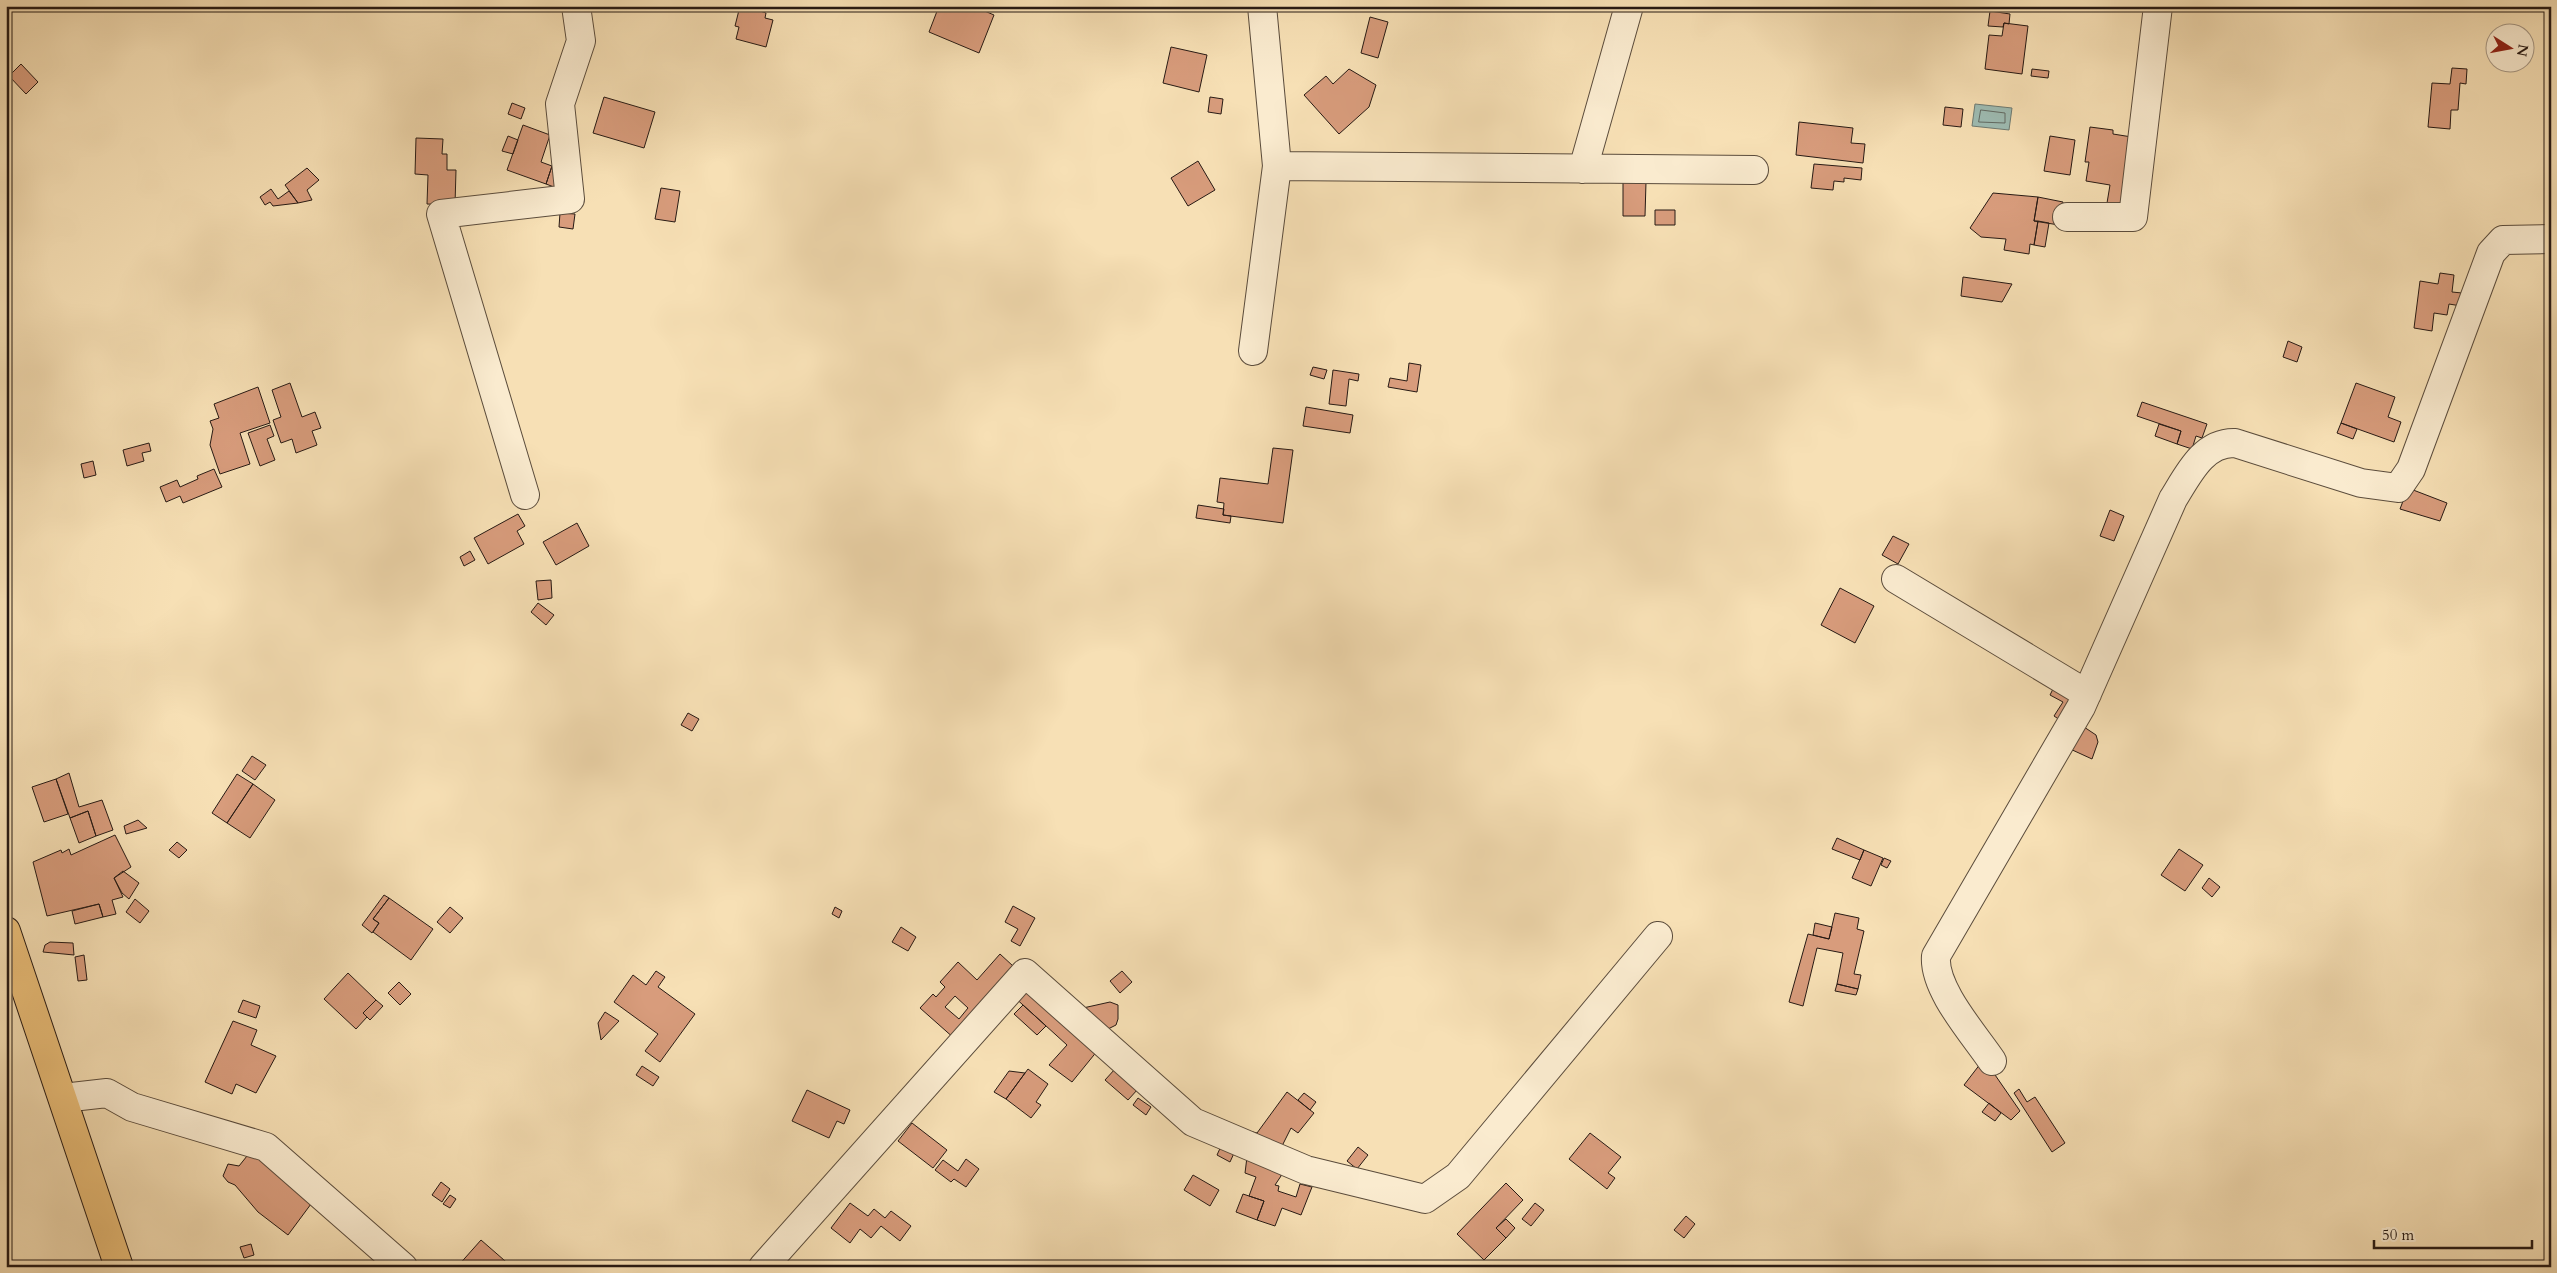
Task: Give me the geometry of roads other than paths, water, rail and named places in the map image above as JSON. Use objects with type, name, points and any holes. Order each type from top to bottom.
[{"type":"main road","points":[[6,931],[119,1267]]},
{"type":"street","points":[[525,495],[440,214],[570,199],[560,104],[581,41],[576,6]]},
{"type":"street","points":[[1253,352],[1277,166],[1262,6]]},
{"type":"street","points":[[1583,169],[1629,6]]},
{"type":"street","points":[[2067,217],[2133,217],[2158,6]]},
{"type":"street","points":[[1277,166],[1754,170]]},
{"type":"street","points":[[1992,1061],[1948,996],[1935,968],[1936,956],[2087,694],[2173,499],[2200,458],[2218,445],[2235,443],[2361,484],[2398,488],[2411,469],[2491,253],[2503,240],[2551,239]]},
{"type":"street","points":[[1896,579],[2087,694]]},
{"type":"street","points":[[763,1267],[1025,973],[1193,1122],[1306,1170],[1425,1198],[1458,1176],[1658,936]]},
{"type":"street","points":[[63,1098],[107,1093],[132,1107],[266,1147],[403,1267]]},
{"type":"water","points":[[1975,104],[2012,108],[2009,130],[1972,126]]}]
